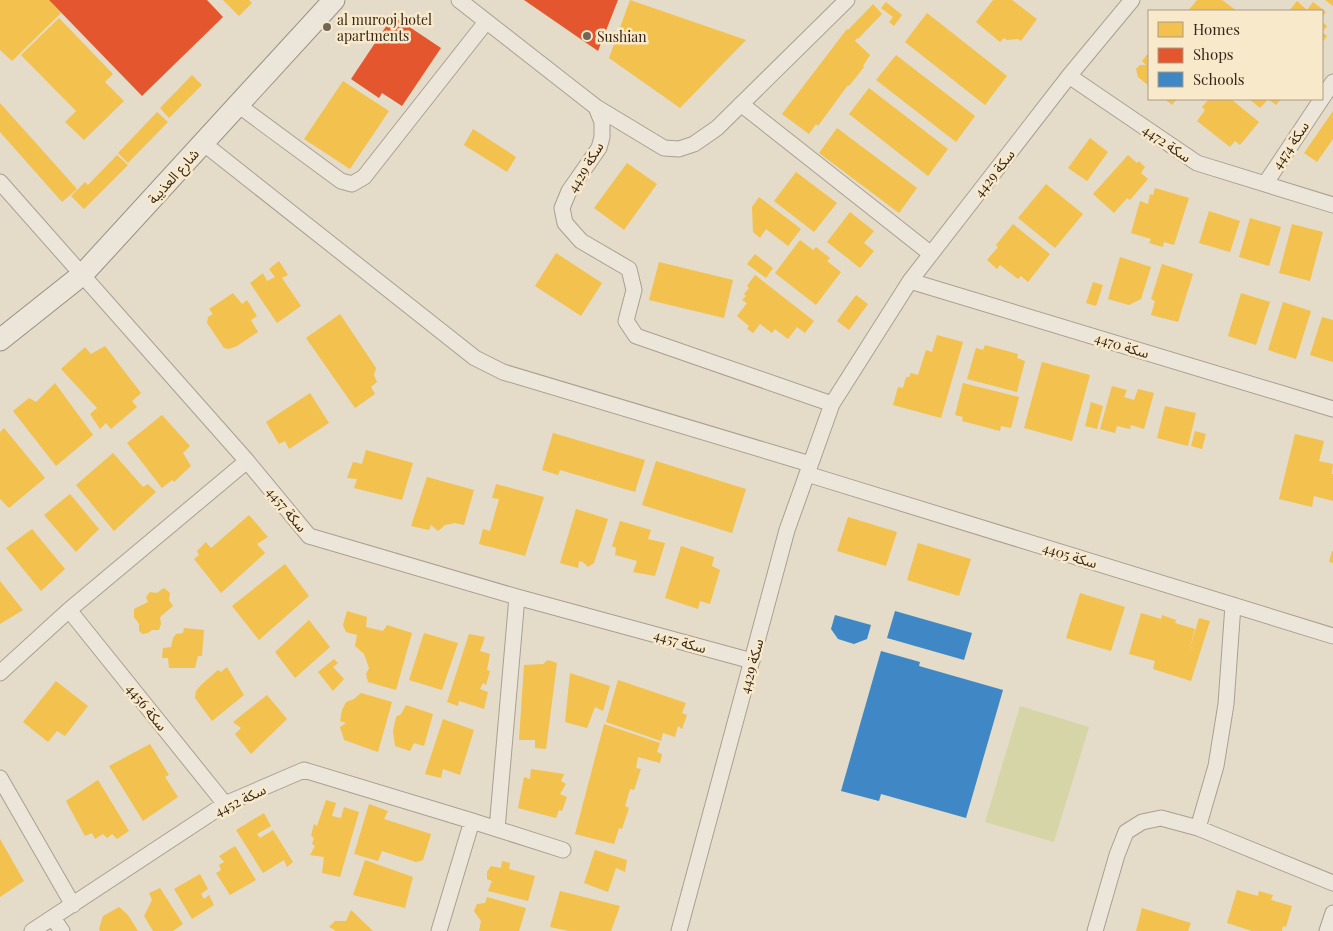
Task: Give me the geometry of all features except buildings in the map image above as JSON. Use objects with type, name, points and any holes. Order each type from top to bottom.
[{"type":"street","name":"شارع العذيبة","points":[[0,340],[83,274],[334,0]]},
{"type":"street","points":[[458,0],[596,107],[664,148],[679,149],[694,144],[717,128],[847,0]]},
{"type":"street","name":"سكة 4429","points":[[679,931],[787,530],[832,404],[910,281],[1070,76],[1132,0]]},
{"type":"street","points":[[238,105],[341,180],[352,184],[364,177],[486,22]]},
{"type":"street","name":"سكة 4472","points":[[1070,76],[1197,163],[1333,205]]},
{"type":"street","name":"سكة 4474","points":[[1323,97],[1333,82]]},
{"type":"street","name":"سكة 4474","points":[[1265,184],[1321,100]]},
{"type":"street","points":[[741,104],[931,254]]},
{"type":"street","name":"سكة 4429","points":[[596,107],[602,122],[602,137],[599,148],[569,191],[562,208],[565,223],[581,241],[628,269],[634,290],[626,321],[636,336],[832,404]]},
{"type":"street","name":"سكة 4405","points":[[203,143],[475,358],[503,372],[1233,606],[1333,636]]},
{"type":"street","name":"سكة 4457","points":[[0,182],[247,461],[309,536],[516,597],[752,661]]},
{"type":"street","name":"سكة 4470","points":[[910,281],[1333,409]]},
{"type":"street","points":[[0,673],[69,610],[247,461]]},
{"type":"street","points":[[497,829],[516,597]]},
{"type":"street","points":[[1198,828],[1216,766],[1225,713],[1233,606]]},
{"type":"street","name":"سكة 4456","points":[[69,610],[225,804]]},
{"type":"street","name":"سكة 4452","points":[[32,931],[225,804],[304,770],[563,850]]},
{"type":"street","points":[[0,778],[73,905]]},
{"type":"street","points":[[1095,931],[1117,854],[1126,832],[1142,822],[1161,818],[1198,828],[1333,883]]},
{"type":"street","points":[[439,931],[472,821]]},
{"type":"street","points":[[1327,931],[1333,913]]},
{"type":"street","points":[[53,918],[62,931]]},
{"type":"green space","points":[[1020,706],[1089,727],[1054,842],[985,822]]},
{"type":"place","name":"al murooj hotel apartments","points":[[327,27]]},
{"type":"place","name":"Sushian","points":[[587,36]]}]
